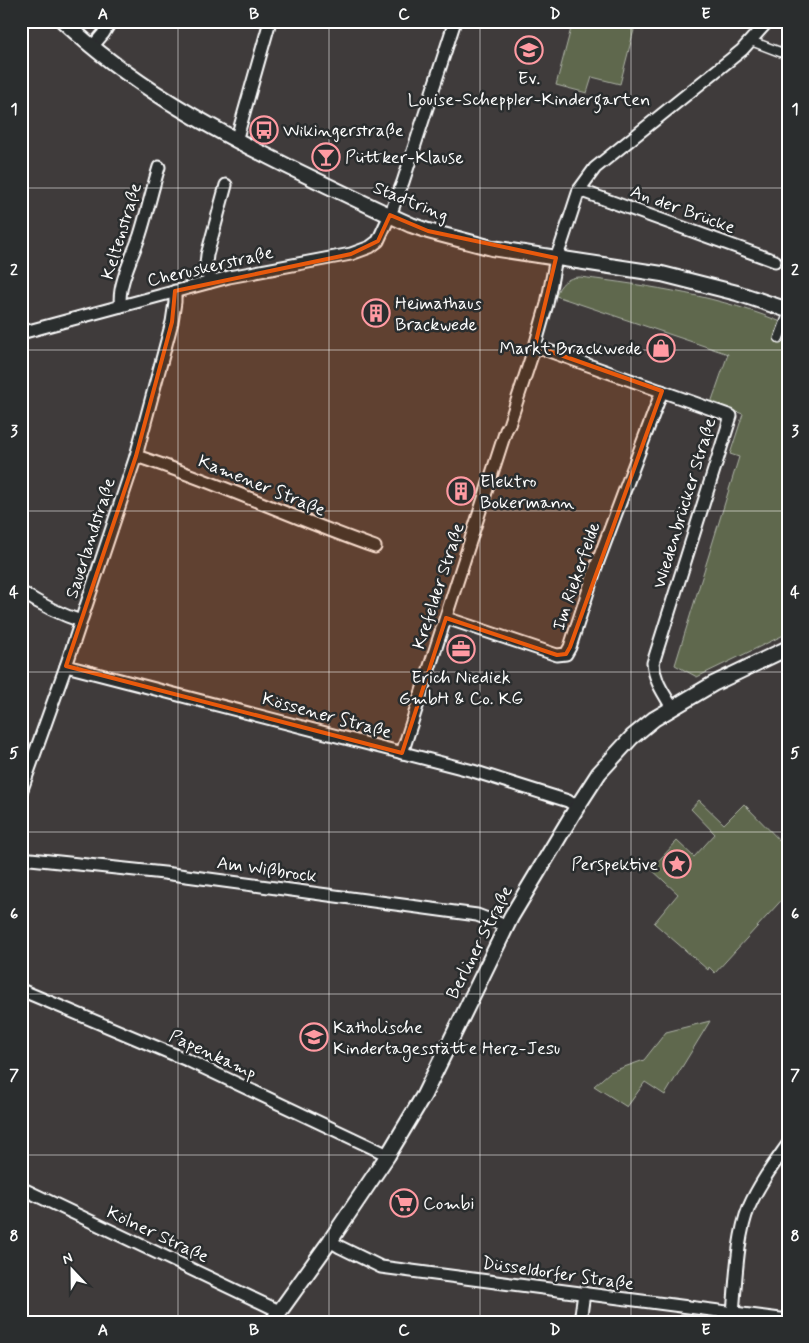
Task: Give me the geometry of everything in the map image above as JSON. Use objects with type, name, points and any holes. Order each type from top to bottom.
[{"type":"street","name":"Stadtring","points":[[63,21],[92,47],[140,84],[236,141],[428,232],[492,248],[662,274],[737,293],[788,310]]},
{"type":"street","points":[[92,47],[111,21]]},
{"type":"street","points":[[236,141],[270,21]]},
{"type":"street","points":[[390,215],[403,182],[455,21]]},
{"type":"street","name":"Krefelder Straße","points":[[402,753],[535,346],[547,304],[556,258],[579,190],[595,168],[742,50],[768,21]]},
{"type":"street","points":[[751,41],[788,55]]},
{"type":"street","name":"Keltenstraße","points":[[121,306],[121,290],[159,167]]},
{"type":"street","points":[[210,282],[206,264],[207,255],[226,185]]},
{"type":"street","name":"An der Brücke","points":[[579,190],[775,261]]},
{"type":"street","name":"Cheruskerstraße","points":[[21,333],[210,282],[361,251],[378,241],[390,215]]},
{"type":"street","name":"Sauerlandstraße","points":[[21,792],[66,666],[136,456],[172,322],[175,291]]},
{"type":"street","points":[[779,338],[788,314]]},
{"type":"street","name":"Wiedenbrücker Straße","points":[[535,346],[731,416],[653,663],[654,673],[659,686],[672,708]]},
{"type":"street","name":"Im Riekerfelde","points":[[446,618],[557,654],[566,654],[570,647],[597,564],[662,391]]},
{"type":"street","name":"Kamener Straße","points":[[136,456],[170,467],[375,547]]},
{"type":"street","points":[[21,592],[46,608],[81,621]]},
{"type":"street","name":"Berliner Straße","points":[[276,1316],[388,1155],[424,1095],[506,926],[599,773],[632,737],[654,719],[713,684],[788,648]]},
{"type":"street","name":"Kössener Straße","points":[[66,666],[473,771],[568,801],[577,807]]},
{"type":"street","name":"Am Wißbrock","points":[[21,858],[164,873],[477,915],[506,926]]},
{"type":"street","name":"Papenkamp","points":[[21,990],[187,1060],[388,1155]]},
{"type":"street","points":[[732,1313],[741,1236],[749,1208],[762,1183],[788,1144]]},
{"type":"street","name":"Kölner Straße","points":[[21,1188],[276,1316]]},
{"type":"street","name":"Düsseldorfer Straße","points":[[330,1241],[381,1267],[788,1320]]},
{"type":"street","points":[[580,1322],[584,1294]]},
{"type":"highlighted area","points":[[390,215],[428,231],[556,258],[535,346],[662,391],[570,647],[566,654],[557,655],[446,618],[402,753],[66,666],[136,456],[172,322],[175,291],[351,254],[378,241]]},
{"type":"green space","points":[[573,21],[600,21],[634,30],[620,84],[592,77],[587,93],[556,85]]},
{"type":"green space","points":[[580,277],[660,288],[712,299],[788,325],[788,633],[697,677],[675,665],[739,457],[730,454],[743,414],[711,403],[728,354],[556,296],[559,288],[565,282],[572,278]]},
{"type":"green space","points":[[699,800],[724,824],[744,804],[788,849],[788,893],[715,973],[709,967],[708,970],[654,923],[678,894],[651,869],[677,841],[694,857],[715,834],[691,809]]},
{"type":"green space","points":[[710,1021],[665,1095],[645,1082],[627,1107],[594,1086],[610,1072],[644,1060],[666,1032]]},
{"type":"place","name":"Ev. Louise-Scheppler-Kindergarten","points":[[529,50]]},
{"type":"place","name":"Wikingerstraße","points":[[264,130]]},
{"type":"place","name":"Püttker-Klause","points":[[326,157]]},
{"type":"place","name":"Heimathaus Brackwede","points":[[376,313]]},
{"type":"place","name":"Markt Brackwede","points":[[661,348]]},
{"type":"place","name":"Elektro Bokermann","points":[[461,491]]},
{"type":"place","name":"Erich Niediek GmbH & Co. KG","points":[[461,649]]},
{"type":"place","name":"Perspektive","points":[[677,864]]},
{"type":"place","name":"Katholische Kindertagesstätte Herz-Jesu","points":[[314,1037]]},
{"type":"place","name":"Combi","points":[[404,1203]]}]
